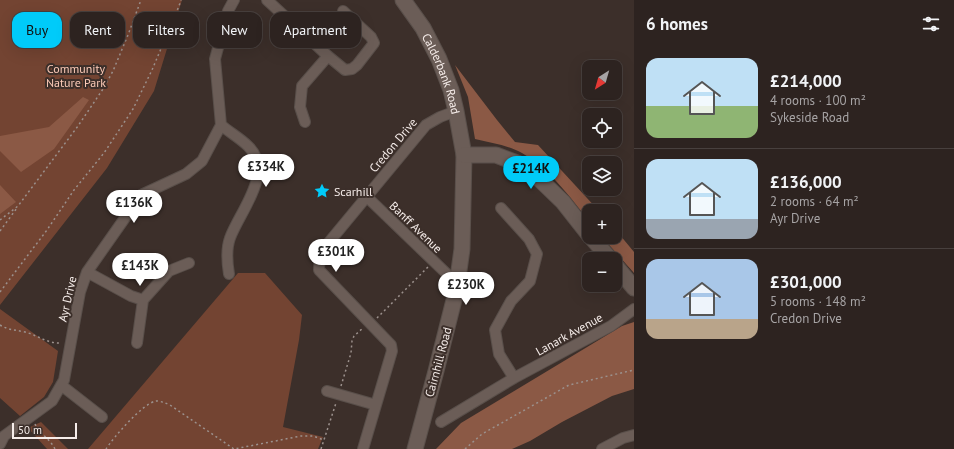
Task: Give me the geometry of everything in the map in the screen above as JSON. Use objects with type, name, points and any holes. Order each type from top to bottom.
[{"type":"main road","name":"Calderbank Road","points":[[403,0],[423,28],[439,59],[451,90],[464,155]]},
{"type":"main road","points":[[464,155],[496,155],[517,163],[534,174],[563,202],[582,226]]},
{"type":"main road","name":"Cairnhill Road","points":[[415,449],[456,292],[462,249],[464,155]]},
{"type":"main road","points":[[597,244],[604,252]]},
{"type":"main road","points":[[622,273],[634,288]]},
{"type":"street","points":[[229,274],[227,260],[230,239],[257,181],[257,160],[248,146],[221,125],[215,59],[228,11],[234,0]]},
{"type":"street","points":[[267,0],[345,70],[352,69],[357,65],[374,43],[371,37],[343,11]]},
{"type":"street","points":[[305,122],[300,107],[302,86],[328,56]]},
{"type":"street","name":"Credon Drive","points":[[363,449],[392,351],[391,345],[319,270],[320,253],[426,125],[440,116],[456,111]]},
{"type":"street","name":"Ayr Drive","points":[[0,444],[4,436],[52,401],[64,380],[80,292],[87,272],[141,195],[186,174],[202,161],[221,125]]},
{"type":"street","name":"Banff Avenue","points":[[367,197],[446,274]]},
{"type":"street","points":[[502,208],[529,239],[536,254],[530,281],[511,301],[495,330],[499,354],[514,378]]},
{"type":"street","points":[[137,343],[143,300],[169,271],[189,263]]},
{"type":"street","points":[[87,272],[131,296],[143,300]]},
{"type":"street","name":"Lanark Avenue","points":[[441,422],[514,378],[611,326],[634,310]]},
{"type":"street","points":[[61,385],[102,417]]},
{"type":"street","points":[[327,391],[376,405]]},
{"type":"street","points":[[602,449],[623,438],[634,435]]},
{"type":"path","points":[[0,231],[78,126],[103,89],[113,71],[141,0]]},
{"type":"path","points":[[0,292],[47,230],[74,190],[104,153],[133,109],[152,70],[181,0]]},
{"type":"path","points":[[0,220],[18,206]]},
{"type":"path","points":[[0,325],[7,329],[25,332],[53,344],[71,341]]},
{"type":"path","points":[[465,449],[482,434],[569,385],[634,370]]},
{"type":"path","points":[[321,449],[339,394]]},
{"type":"path","points":[[106,449],[143,408],[156,401],[162,401],[170,405],[234,449],[301,436],[313,436],[324,440]]},
{"type":"path","points":[[31,416],[38,430],[55,449]]},
{"type":"green space","name":"Community Nature Park","points":[[0,0],[182,0],[178,12],[133,12],[133,48],[167,48],[154,91],[107,168],[0,305]]},
{"type":"green space","points":[[238,273],[265,273],[302,315],[299,340],[283,427],[323,437],[318,449],[88,449]]},
{"type":"green space","points":[[0,309],[58,351],[53,382],[44,397],[20,416],[0,398]]},
{"type":"green space","points":[[41,422],[68,449],[47,449],[28,428]]},
{"type":"shaded area","points":[[455,65],[515,142],[538,145],[582,193],[582,196],[585,196],[593,204],[582,204],[582,212],[550,175],[532,159],[511,148],[475,139],[468,97]]},
{"type":"shaded area","points":[[83,97],[89,100],[54,149],[21,172],[0,151],[0,136],[49,127]]},
{"type":"shaded area","points":[[0,185],[16,202],[0,214]]},
{"type":"shaded area","points":[[622,237],[634,252],[634,273],[622,260],[622,252],[615,252],[608,244],[622,244]]},
{"type":"shaded area","points":[[634,322],[634,389],[612,396],[562,422],[530,441],[512,449],[436,449],[461,423],[622,326]]},
{"type":"place","name":"Scarhill","points":[[322,191]]}]
